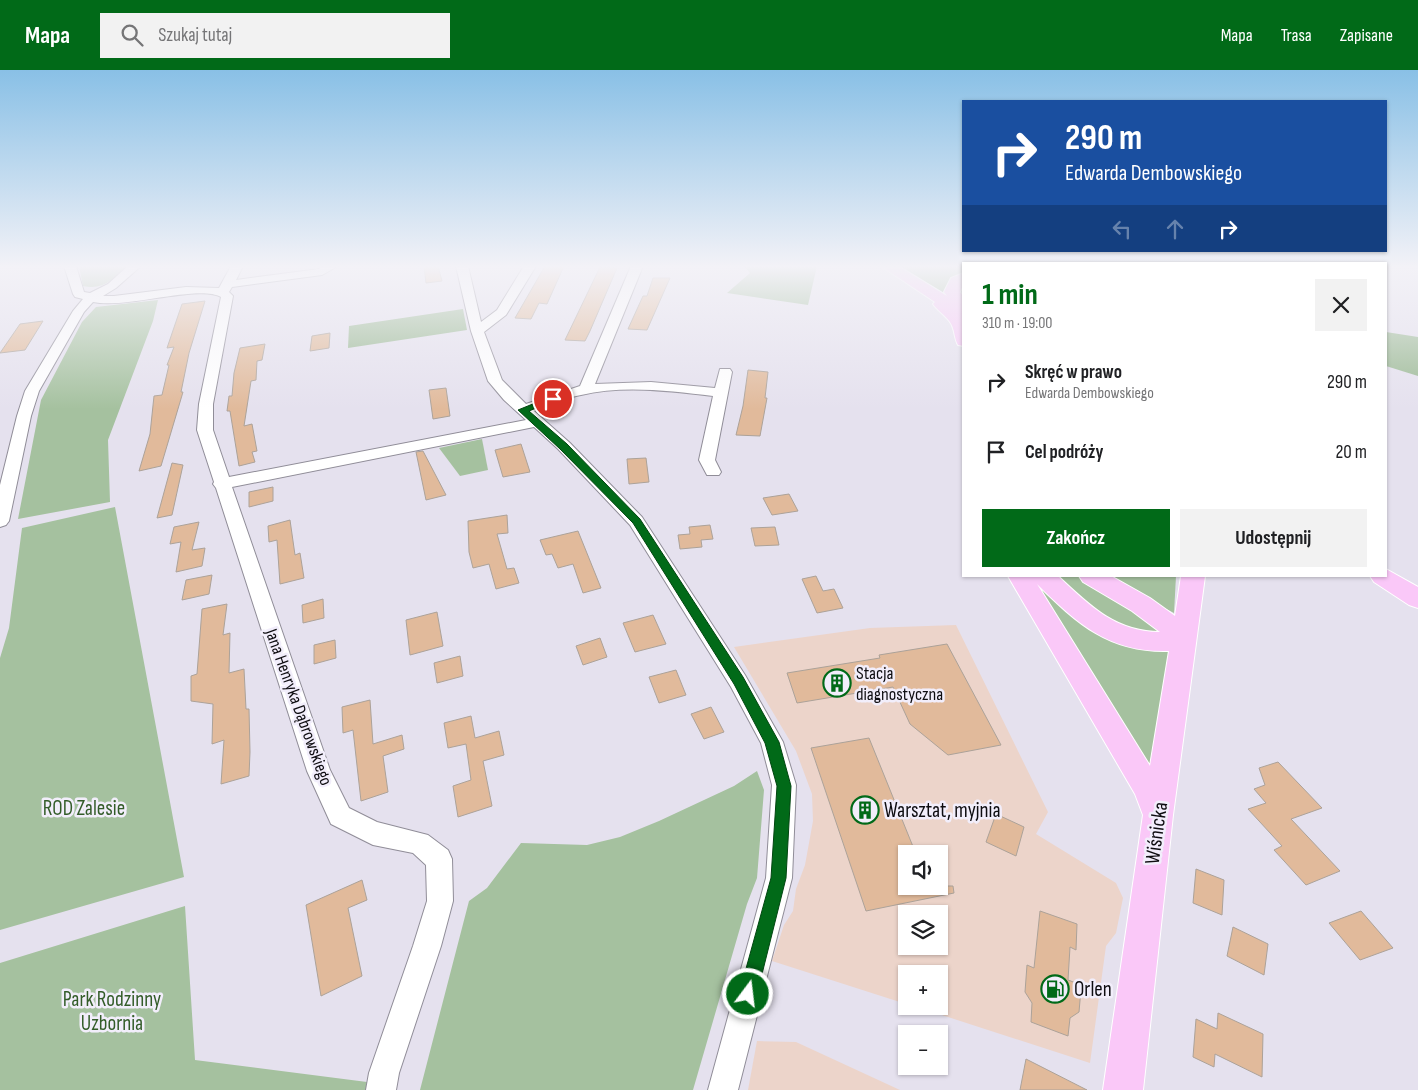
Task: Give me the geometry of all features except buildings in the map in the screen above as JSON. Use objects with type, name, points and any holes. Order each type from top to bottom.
[{"type":"main road","points":[[951,314],[961,326],[962,331]]},
{"type":"main road","points":[[1021,577],[1144,782],[1158,815]]},
{"type":"main road","points":[[1044,577],[1085,614],[1125,638],[1148,642],[1184,641]]},
{"type":"main road","points":[[1093,577],[1152,610],[1170,625],[1184,641]]},
{"type":"main road","name":"Wiśnicka","points":[[1122,1090],[1148,857],[1158,815],[1193,577]]},
{"type":"main road","points":[[1384,577],[1418,599]]},
{"type":"street","points":[[0,521],[7,468],[32,391],[77,314]]},
{"type":"street","name":"Jana Henryka Dąbrowskiego","points":[[223,314],[206,404],[204,430],[320,771],[340,816],[373,833],[419,843],[439,859],[440,901],[427,946],[384,1073],[381,1090]]},
{"type":"street","points":[[473,314],[477,331],[495,381],[529,416],[564,446],[636,521],[738,681],[772,742],[784,786],[779,878],[723,1090]]},
{"type":"street","points":[[477,331],[500,314]]},
{"type":"street","points":[[587,390],[588,382],[617,314]]},
{"type":"street","points":[[713,472],[707,460],[725,372]]},
{"type":"street","points":[[221,484],[529,416],[587,390],[603,387],[643,387],[721,393]]},
{"type":"shaded area","points":[[956,625],[1048,812],[1036,834],[1116,883],[1123,898],[1116,933],[1106,946],[1090,1063],[942,1015],[948,1015],[948,965],[898,965],[898,1001],[772,961],[784,925],[793,911],[796,889],[805,865],[813,821],[812,794],[796,751],[734,647],[870,628]]},
{"type":"shaded area","points":[[757,1041],[796,1042],[900,1090],[748,1090]]},
{"type":"green space","points":[[90,314],[155,314],[108,440],[110,502],[18,519],[41,400],[82,322]]},
{"type":"green space","points":[[432,314],[464,314],[467,330],[348,348],[349,326]]},
{"type":"green space","points":[[1387,332],[1418,337],[1418,376],[1387,366]]},
{"type":"green space","points":[[482,439],[488,470],[460,476],[439,448]]},
{"type":"green space","name":"ROD Zalesie","points":[[115,507],[184,877],[0,930],[0,658],[9,628],[22,528]]},
{"type":"green space","points":[[1030,577],[1066,606],[1170,654],[1149,768]]},
{"type":"green space","points":[[1055,577],[1084,577],[1172,633],[1159,635],[1114,625]]},
{"type":"green space","points":[[1104,577],[1176,577],[1174,613]]},
{"type":"green space","points":[[757,771],[764,790],[757,878],[747,904],[693,1090],[420,1090],[469,901],[487,888],[521,843],[587,845],[620,837],[734,786]]},
{"type":"green space","name":"Park Rodzinny Uzbornia","points":[[185,906],[195,1060],[367,1082],[366,1090],[0,1090],[0,963]]},
{"type":"place","name":"Stacja diagnostyczna","points":[[837,683]]},
{"type":"place","name":"Warsztat, myjnia","points":[[865,810]]},
{"type":"place","name":"Orlen","points":[[1055,989]]},
{"type":"route","points":[[553,399],[523,410],[564,446],[636,521],[738,681],[772,742],[784,786],[779,878],[748,994]]}]
